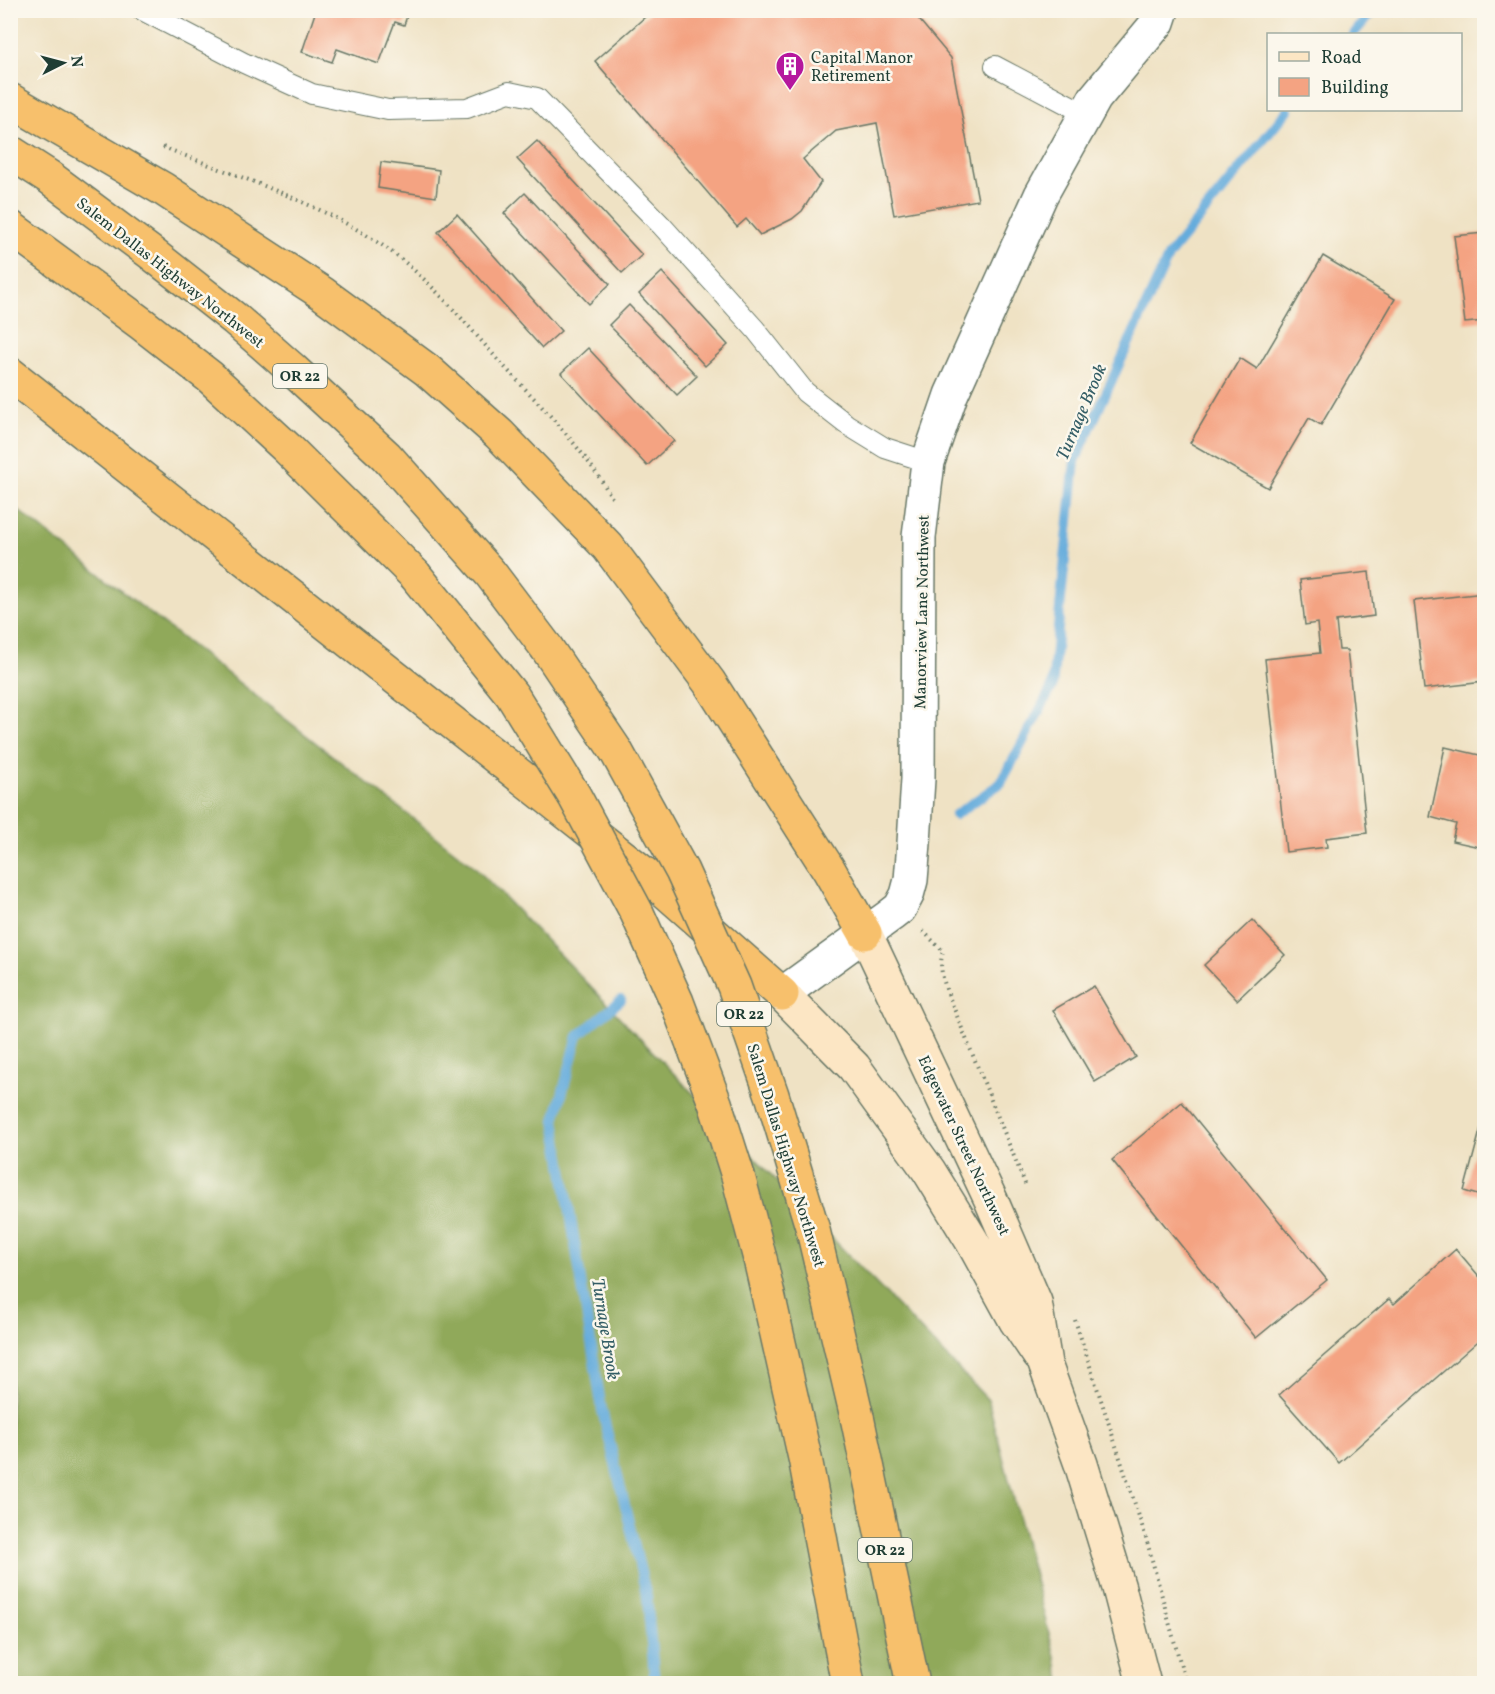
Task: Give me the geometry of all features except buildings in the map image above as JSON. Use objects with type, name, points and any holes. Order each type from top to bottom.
[{"type":"highway","points":[[10,100],[163,189],[322,293],[427,370],[499,434],[608,548],[703,674],[829,870],[865,933]]},
{"type":"highway","name":"Salem Dallas Highway Northwest","points":[[10,152],[49,177],[151,252],[235,319],[386,456],[490,573],[546,647],[616,752],[682,871],[734,986],[772,1095],[813,1230],[857,1417],[913,1683]]},
{"type":"highway","points":[[10,227],[210,377],[288,449],[415,575],[512,695],[575,797],[637,913],[677,1002],[715,1103],[738,1176],[760,1259],[805,1458],[848,1683]]},
{"type":"highway","points":[[10,374],[656,883],[782,994]]},
{"type":"main road","name":"Edgewater Street Northwest","points":[[865,933],[992,1200],[1035,1302],[1045,1364],[1084,1476],[1119,1588],[1144,1683]]},
{"type":"main road","name":"Edgewater Street Northwest","points":[[782,994],[854,1067],[929,1171],[972,1241],[1016,1321],[1045,1364]]},
{"type":"street","name":"Manorview Lane Northwest","points":[[782,994],[900,908],[905,902],[911,880],[918,779],[920,537],[928,462],[951,395],[1036,205],[1095,98],[1156,14]]},
{"type":"lane","points":[[142,10],[244,63],[312,94],[388,110],[467,108],[509,92],[537,98],[662,226],[755,329],[805,392],[846,424],[885,448],[928,462]]},
{"type":"lane","points":[[994,66],[1086,114]]},
{"type":"path","points":[[10,1676],[19,1683]]},
{"type":"green space","points":[[10,504],[475,867],[988,1400],[1062,1683],[11,1683]]},
{"type":"waterway","name":"Turnage Brook","points":[[1354,33],[1374,10]]},
{"type":"waterway","name":"Turnage Brook","points":[[955,815],[1001,783],[1052,687],[1075,461],[1169,255],[1287,111]]},
{"type":"waterway","name":"Turnage Brook","points":[[621,1000],[578,1036],[555,1120],[602,1410],[647,1597],[655,1684]]},
{"type":"place","name":"Capital Manor Retirement","points":[[790,92]]}]
